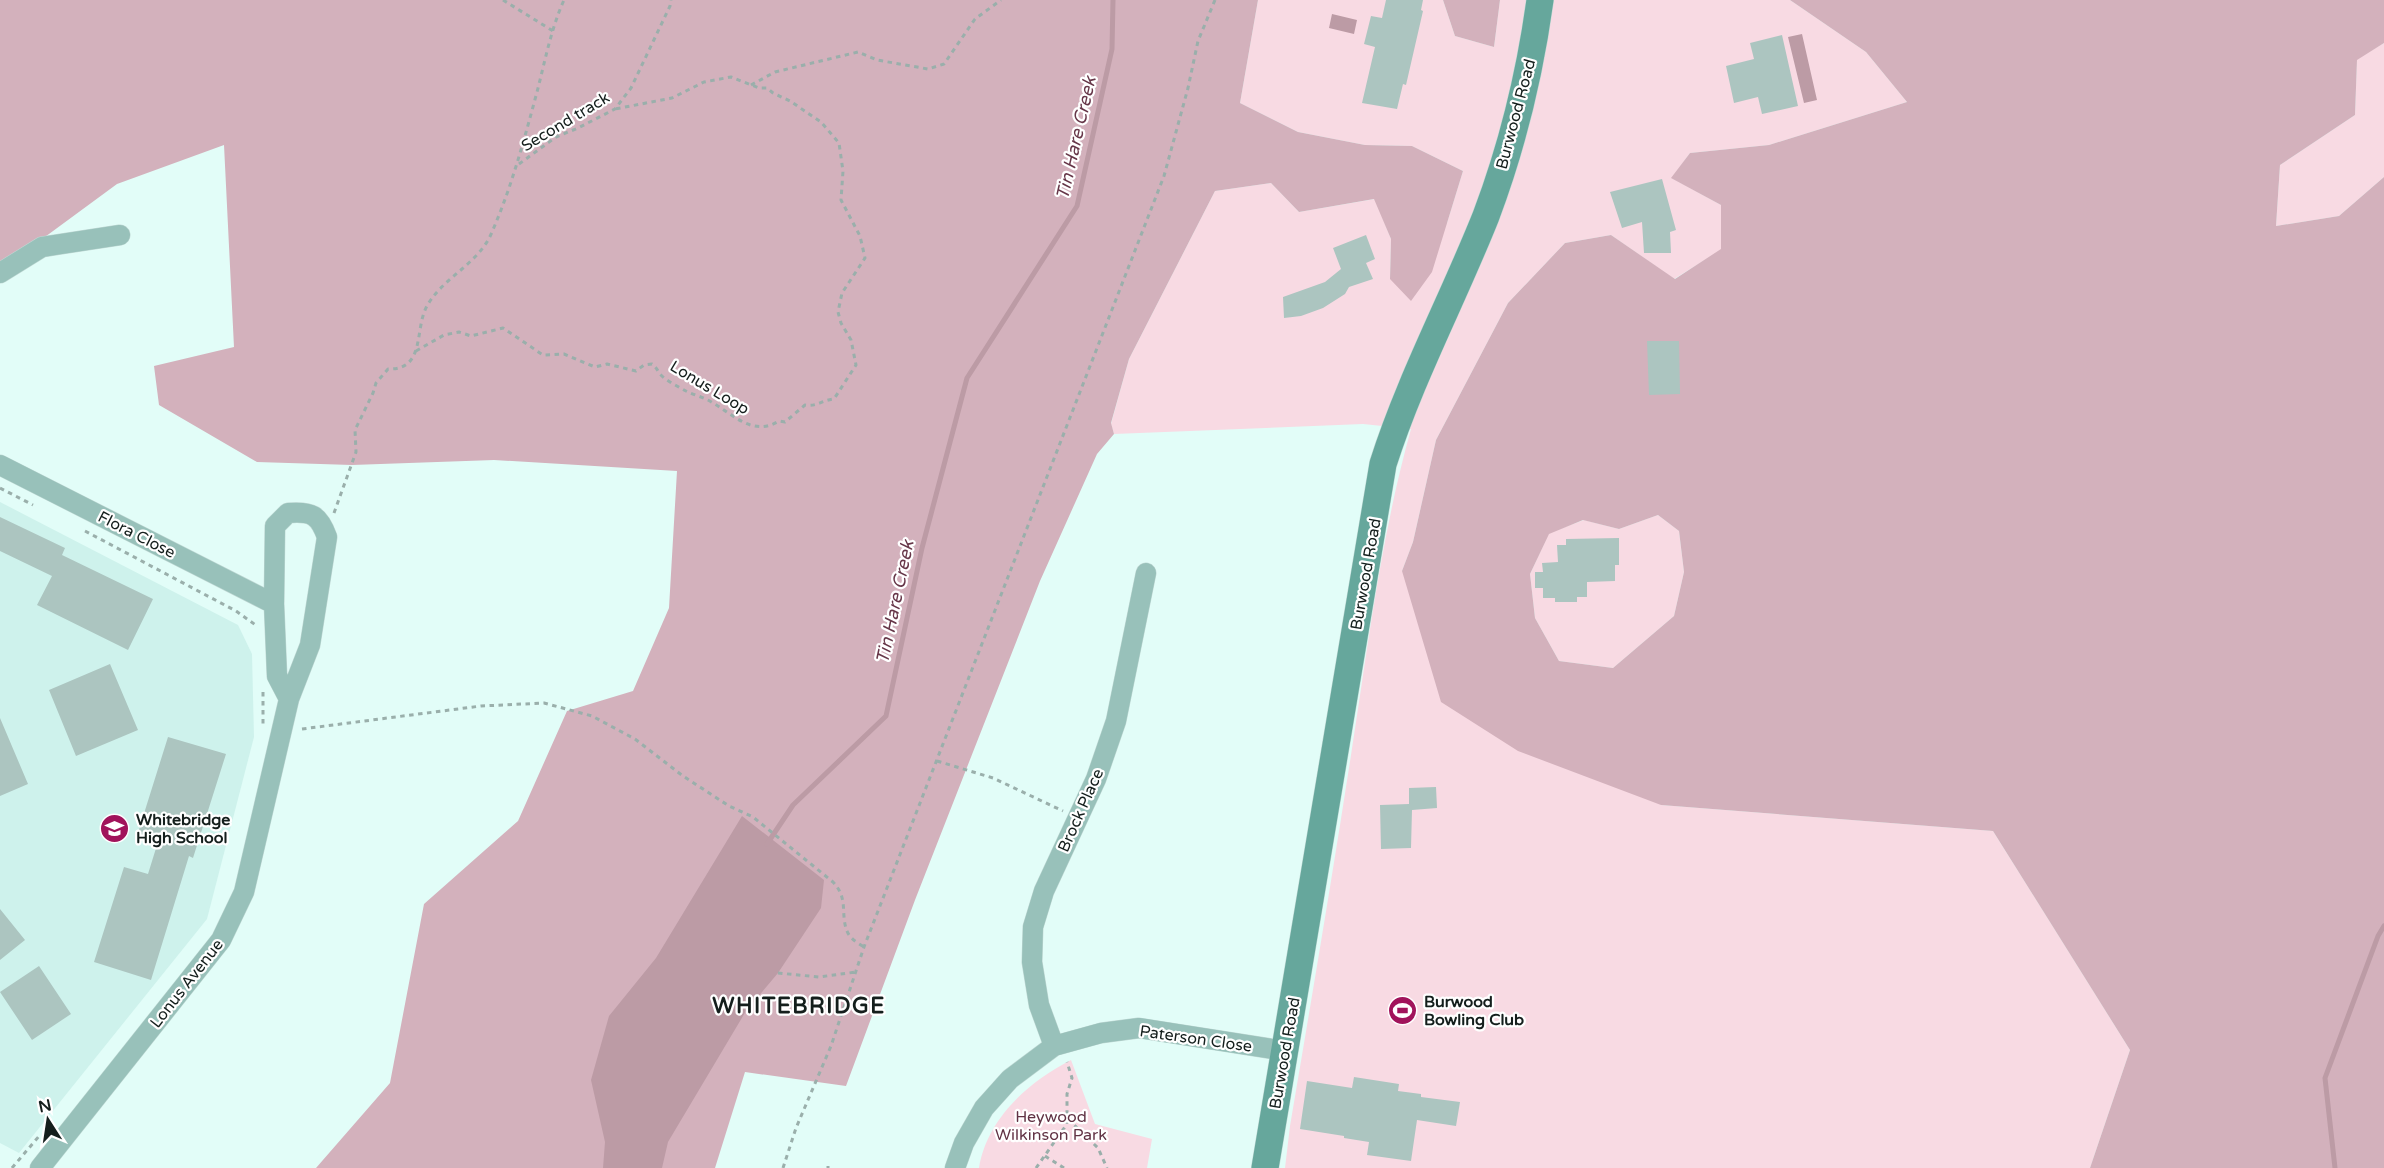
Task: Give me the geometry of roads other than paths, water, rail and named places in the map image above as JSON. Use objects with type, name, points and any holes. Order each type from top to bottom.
[{"type":"main road","name":"Burwood Road","points":[[1265,1168],[1383,464],[1399,417],[1490,204],[1514,129],[1536,33],[1540,0]]},
{"type":"street","points":[[0,273],[42,247],[120,235]]},
{"type":"street","name":"Flora Close","points":[[0,465],[274,604]]},
{"type":"street","name":"Lonus Avenue","points":[[40,1168],[221,940],[244,892],[273,731],[289,699],[310,645],[327,537],[321,521],[306,511],[288,513],[275,526],[274,604]]},
{"type":"street","name":"Brock Place","points":[[1060,1052],[1039,1005],[1032,962],[1033,927],[1044,891],[1096,779],[1116,721],[1146,573]]},
{"type":"street","points":[[274,604],[277,676],[289,699]]},
{"type":"street","name":"Paterson Close","points":[[956,1168],[964,1143],[984,1108],[1010,1079],[1101,1033],[1139,1028],[1285,1051]]},
{"type":"waterway","name":"Tin Hare Creek","points":[[767,844],[793,805],[886,716],[922,548],[967,378],[1077,206],[1112,49],[1113,0]]},
{"type":"waterway","points":[[2335,1168],[2325,1078],[2378,936],[2384,926]]},
{"type":"place","name":"Whitebridge High School","points":[[115,828]]},
{"type":"place","name":"Burwood Bowling Club","points":[[1403,1010]]},
{"type":"district","name":"WHITEBRIDGE","points":[[799,1005]]},
{"type":"park label","name":"Heywood Wilkinson Park","points":[[1051,1125]]}]
